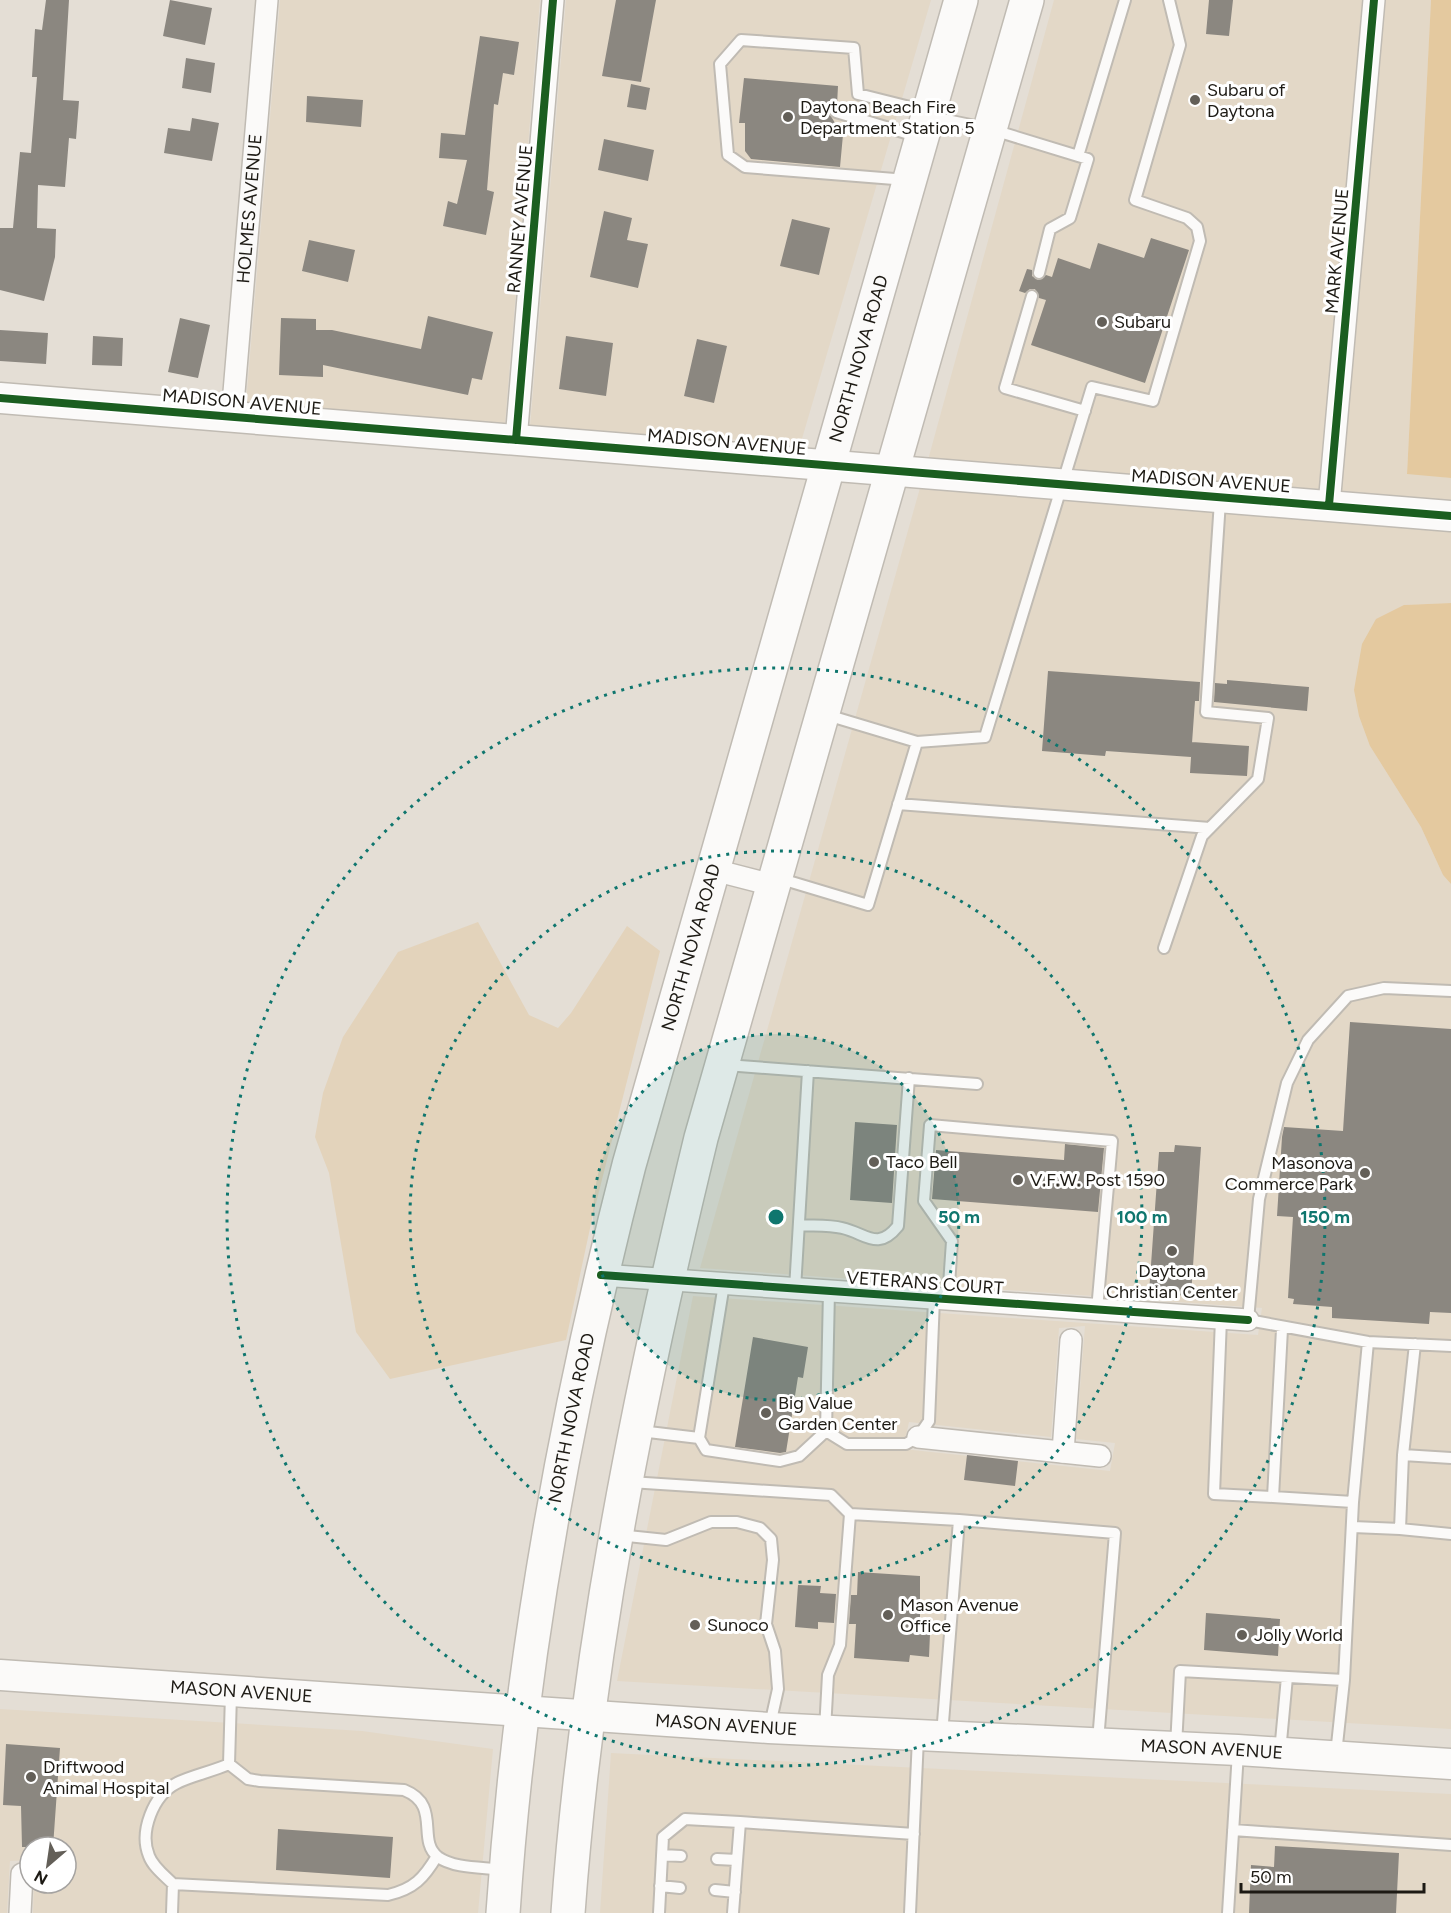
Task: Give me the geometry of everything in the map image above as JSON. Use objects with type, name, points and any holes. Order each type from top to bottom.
[{"type":"main road","name":"NORTH NOVA ROAD","points":[[503,1913],[524,1712],[546,1549],[570,1416],[601,1275],[629,1165],[961,0]]},
{"type":"main road","points":[[568,1913],[588,1716],[615,1534],[634,1430],[666,1280],[701,1138],[773,881],[1027,0]]},
{"type":"street","name":"HOLMES AVENUE","points":[[232,416],[267,0]]},
{"type":"street","name":"RANNEY AVENUE","points":[[516,440],[553,0]]},
{"type":"street","name":"MARK AVENUE","points":[[1329,505],[1374,0]]},
{"type":"street","name":"MADISON AVENUE","points":[[0,398],[1451,516]]},
{"type":"street","points":[[714,870],[773,881]]},
{"type":"street","name":"VETERANS COURT","points":[[601,1275],[1248,1320]]},
{"type":"street","points":[[1063,1452],[1071,1340]]},
{"type":"street","points":[[918,1437],[1100,1456]]},
{"type":"street","name":"MASON AVENUE","points":[[0,1675],[769,1728],[1280,1752],[1451,1764]]},
{"type":"street","points":[[20,1913],[21,1895]]},
{"type":"lane","points":[[1039,273],[1050,229],[1070,218],[1083,158],[1125,0]]},
{"type":"lane","points":[[822,713],[917,742],[985,737],[1064,485],[1092,387],[1153,400],[1200,241],[1197,227],[1187,218],[1135,200],[1180,45],[1169,0]]},
{"type":"lane","points":[[910,180],[745,167],[728,155],[720,64],[741,40],[854,48],[858,94],[927,122]]},
{"type":"lane","points":[[836,112],[990,129],[1083,158]]},
{"type":"lane","points":[[1032,296],[1005,388],[1085,411]]},
{"type":"lane","points":[[1164,948],[1202,836],[1258,779],[1268,718],[1206,712],[1221,497]]},
{"type":"lane","points":[[773,881],[868,905],[917,742]]},
{"type":"lane","points":[[898,804],[1210,828]]},
{"type":"lane","points":[[1451,991],[1368,989],[1348,996],[1308,1040],[1287,1083],[1259,1199],[1248,1320],[1282,1329],[1368,1342],[1451,1346]]},
{"type":"lane","points":[[722,1064],[976,1084]]},
{"type":"lane","points":[[795,1289],[808,1071]]},
{"type":"lane","points":[[799,1225],[844,1228],[863,1238],[879,1240],[890,1236],[898,1226],[909,1078]]},
{"type":"lane","points":[[826,1431],[847,1444],[906,1444],[918,1437],[929,1421],[941,1299],[952,1241],[924,1201],[930,1125],[1112,1141],[1097,1310]]},
{"type":"lane","points":[[724,1284],[699,1438],[706,1450],[780,1461],[799,1456],[826,1431],[829,1291]]},
{"type":"lane","points":[[1221,1319],[1214,1494],[1353,1502]]},
{"type":"lane","points":[[1273,1497],[1282,1329]]},
{"type":"lane","points":[[1335,1756],[1344,1680],[1353,1502],[1368,1342]]},
{"type":"lane","points":[[1400,1529],[1403,1455],[1414,1344]]},
{"type":"lane","points":[[634,1430],[699,1438]]},
{"type":"lane","points":[[1403,1455],[1451,1458]]},
{"type":"lane","points":[[624,1481],[831,1495],[850,1514],[959,1520],[1115,1533],[1098,1743]]},
{"type":"lane","points":[[825,1730],[828,1675],[840,1645],[850,1514]]},
{"type":"lane","points":[[910,1913],[914,1834],[959,1520]]},
{"type":"lane","points":[[615,1534],[666,1540],[711,1522],[736,1522],[760,1528],[771,1539],[773,1560],[766,1624],[775,1651],[778,1689],[769,1728]]},
{"type":"lane","points":[[1353,1527],[1451,1534]]},
{"type":"lane","points":[[1176,1747],[1180,1671],[1344,1680]]},
{"type":"lane","points":[[1280,1752],[1287,1677]]},
{"type":"lane","points":[[229,1764],[231,1691]]},
{"type":"lane","points":[[1228,1913],[1238,1750]]},
{"type":"lane","points":[[229,1764],[248,1779],[260,1781],[404,1790],[418,1796],[424,1806],[431,1847],[437,1856],[452,1863],[506,1870]]},
{"type":"lane","points":[[229,1764],[176,1783],[154,1808],[148,1823],[146,1845],[149,1858],[173,1884],[388,1895],[414,1887],[425,1877],[437,1856]]},
{"type":"lane","points":[[659,1913],[663,1837],[686,1819],[914,1834]]},
{"type":"lane","points":[[734,1913],[740,1822]]},
{"type":"lane","points":[[1233,1830],[1451,1845]]},
{"type":"lane","points":[[662,1855],[681,1856]]},
{"type":"lane","points":[[717,1859],[737,1860]]},
{"type":"lane","points":[[172,1913],[173,1884]]},
{"type":"lane","points":[[660,1886],[680,1888]]},
{"type":"lane","points":[[715,1890],[735,1892]]},
{"type":"shaded area","points":[[280,0],[540,0],[505,424],[246,403]]},
{"type":"shaded area","points":[[566,0],[931,0],[801,442],[643,436],[530,427]]},
{"type":"shaded area","points":[[1054,0],[1431,0],[1407,473],[1451,478],[1451,502],[928,460]]},
{"type":"shaded area","points":[[1431,0],[1451,0],[1451,478],[1407,474]]},
{"type":"shaded area","points":[[920,488],[1451,530],[1451,603],[1404,605],[1370,746],[1421,827],[1443,875],[1451,884],[1451,1729],[617,1681],[693,1296],[1258,1335],[1262,1308],[700,1268]],"holes":[[[1085,1326],[1076,1439],[1115,1443],[1110,1471],[903,1449],[909,1422],[1051,1437],[1059,1328]]]},
{"type":"shaded area","points":[[1451,603],[1451,884],[1443,875],[1421,827],[1370,746],[1359,716],[1354,690],[1362,644],[1376,619],[1404,605]]},
{"type":"shaded area","points":[[478,922],[529,1015],[558,1028],[571,1013],[627,926],[660,951],[592,1219],[566,1340],[390,1379],[356,1332],[329,1173],[315,1137],[323,1093],[343,1037],[398,952]]},
{"type":"shaded area","points":[[0,1709],[362,1731],[493,1749],[478,1913],[33,1913],[34,1895],[78,1895],[78,1835],[18,1835],[18,1861],[10,1861],[7,1913],[0,1913]]},
{"type":"shaded area","points":[[611,1753],[1451,1794],[1451,1913],[600,1913]]},
{"type":"building","points":[[46,0],[69,0],[63,100],[79,101],[76,139],[69,138],[65,187],[38,185],[37,228],[56,229],[55,257],[44,301],[0,290],[0,228],[13,228],[20,152],[31,153],[37,77],[32,77],[35,29],[42,30]]},
{"type":"building","points":[[170,0],[212,8],[205,45],[163,36]]},
{"type":"building","points":[[616,0],[656,0],[641,82],[602,76]]},
{"type":"building","points":[[1209,0],[1233,0],[1229,36],[1206,34]]},
{"type":"building","points":[[480,36],[519,42],[514,75],[503,73],[498,105],[494,104],[487,190],[494,192],[486,235],[443,226],[448,201],[457,204],[467,160],[439,158],[441,133],[465,135]]},
{"type":"building","points":[[186,58],[215,63],[211,93],[182,88]]},
{"type":"building","name":"Daytona Beach Fire Department Station 5","points":[[744,78],[838,86],[837,105],[830,107],[829,113],[835,123],[844,124],[840,167],[751,159],[745,151],[745,123],[739,123]]},
{"type":"building","points":[[631,84],[650,88],[646,110],[627,107]]},
{"type":"building","points":[[307,96],[363,100],[361,127],[306,122]]},
{"type":"building","points":[[192,118],[219,123],[212,161],[164,153],[168,128],[190,131]]},
{"type":"building","points":[[604,139],[654,150],[648,181],[598,170]]},
{"type":"building","points":[[604,211],[632,218],[627,240],[648,244],[638,288],[590,277]]},
{"type":"building","points":[[792,219],[830,228],[819,275],[780,266]]},
{"type":"building","name":"Subaru","points":[[1151,238],[1189,250],[1145,383],[1031,345],[1046,300],[1039,298],[1035,289],[1030,289],[1025,293],[1019,291],[1027,269],[1032,270],[1032,276],[1038,280],[1046,275],[1052,277],[1058,258],[1090,269],[1098,243],[1144,258]]},
{"type":"building","points":[[309,240],[355,250],[348,282],[302,271]]},
{"type":"building","points":[[428,316],[493,332],[482,380],[472,378],[468,395],[323,365],[323,377],[279,375],[281,318],[316,319],[316,330],[332,330],[421,349]]},
{"type":"building","points":[[180,318],[210,325],[198,378],[168,372]]},
{"type":"building","points":[[0,330],[48,333],[46,364],[0,361]]},
{"type":"building","points":[[93,336],[123,338],[122,366],[92,365]]},
{"type":"building","points":[[566,336],[613,343],[606,396],[559,389]]},
{"type":"building","points":[[697,339],[727,346],[714,403],[684,396]]},
{"type":"building","points":[[1048,671],[1200,682],[1199,701],[1195,701],[1191,757],[1106,751],[1105,756],[1042,751]]},
{"type":"building","points":[[1227,680],[1309,687],[1307,711],[1214,702],[1215,683],[1227,684]]},
{"type":"building","points":[[1192,742],[1249,746],[1247,776],[1190,773]]},
{"type":"building","name":"Masonova Commerce Park","points":[[1350,1022],[1451,1029],[1451,1313],[1430,1312],[1429,1324],[1332,1318],[1332,1307],[1293,1304],[1294,1299],[1288,1298],[1293,1217],[1277,1216],[1284,1127],[1343,1131]]},
{"type":"building","name":"Taco Bell","points":[[855,1122],[897,1125],[892,1203],[850,1200]]},
{"type":"building","name":"V.F.W. Post 1590","points":[[1065,1144],[1104,1148],[1098,1212],[932,1199],[936,1150],[1064,1160]]},
{"type":"building","points":[[1175,1145],[1201,1147],[1191,1296],[1149,1293],[1159,1152],[1174,1152]]},
{"type":"building","name":"Big Value Garden Center","points":[[753,1337],[808,1347],[803,1378],[798,1377],[786,1452],[735,1447]]},
{"type":"building","points":[[967,1455],[1018,1461],[1015,1486],[964,1480]]},
{"type":"building","name":"Mason Avenue Office","points":[[858,1572],[920,1576],[920,1634],[930,1634],[929,1657],[910,1655],[909,1662],[854,1658],[856,1624],[849,1624],[851,1595],[857,1595]]},
{"type":"building","points":[[798,1585],[821,1586],[820,1593],[836,1594],[834,1623],[818,1622],[818,1629],[795,1627]]},
{"type":"building","name":"Jolly World","points":[[1206,1613],[1280,1619],[1278,1656],[1204,1650]]},
{"type":"building","name":"Driftwood Animal Hospital","points":[[6,1744],[60,1748],[54,1835],[22,1835],[21,1806],[3,1805]]},
{"type":"building","points":[[278,1829],[393,1837],[390,1878],[276,1870]]},
{"type":"building","points":[[1275,1846],[1399,1853],[1396,1913],[1249,1913],[1251,1865],[1274,1867]]},
{"type":"cycle path","points":[[516,440],[553,0]]},
{"type":"cycle path","points":[[1329,505],[1374,0]]},
{"type":"cycle path","points":[[0,398],[1451,516]]},
{"type":"cycle path","points":[[601,1275],[1248,1320]]},
{"type":"place","name":"Subaru of Daytona","points":[[1195,100]]},
{"type":"place","name":"Daytona Beach Fire Department Station 5","points":[[788,117]]},
{"type":"place","name":"Subaru","points":[[1102,322]]},
{"type":"place","name":"Taco Bell","points":[[874,1162]]},
{"type":"place","name":"Masonova Commerce Park","points":[[1365,1173]]},
{"type":"place","name":"V.F.W. Post 1590","points":[[1018,1180]]},
{"type":"place","name":"Daytona Christian Center","points":[[1172,1251]]},
{"type":"place","name":"Big Value Garden Center","points":[[766,1413]]},
{"type":"place","name":"Mason Avenue Office","points":[[888,1615]]},
{"type":"place","name":"Sunoco","points":[[695,1625]]},
{"type":"place","name":"Jolly World","points":[[1242,1635]]},
{"type":"place","name":"Driftwood Animal Hospital","points":[[31,1777]]}]
